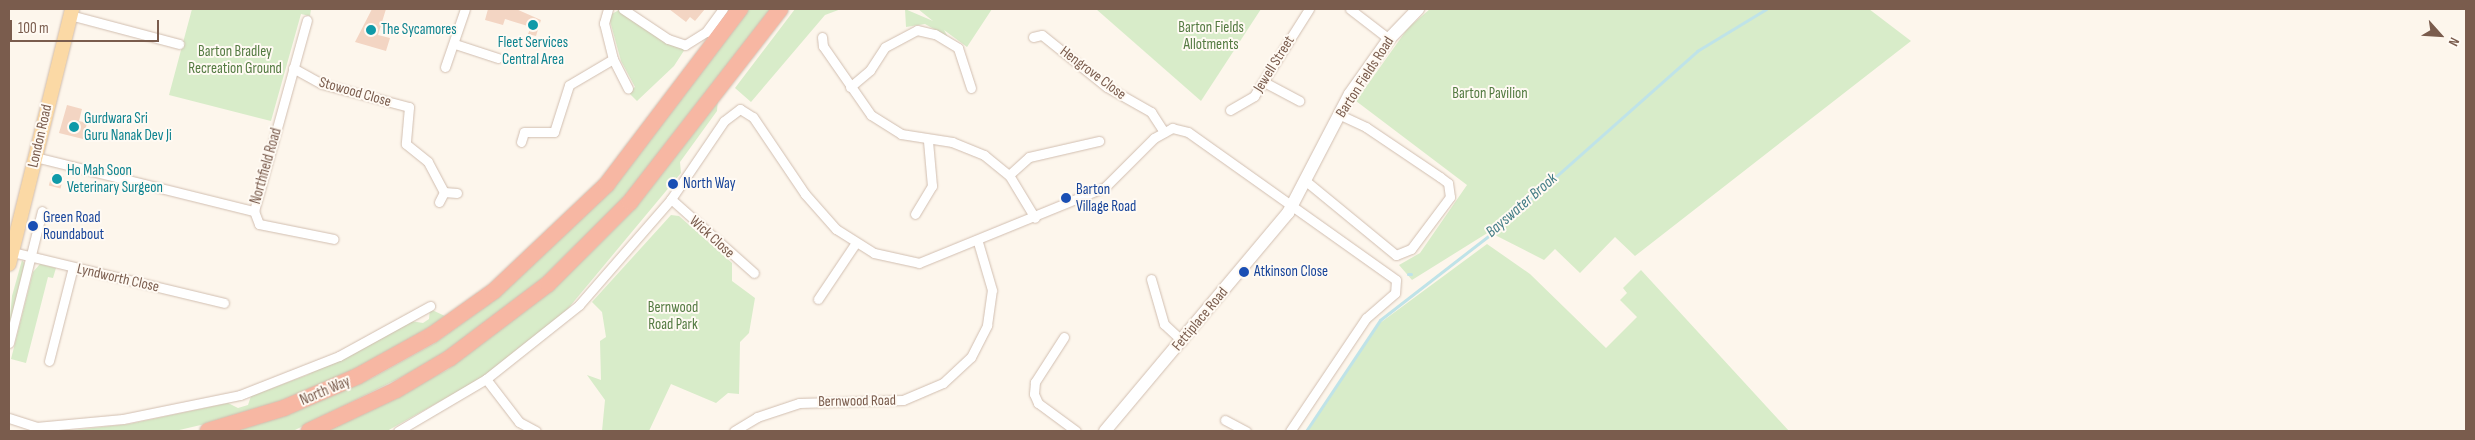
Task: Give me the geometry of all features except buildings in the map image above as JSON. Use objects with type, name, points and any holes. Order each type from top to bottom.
[{"type":"highway","name":"North Way","points":[[208,431],[284,408],[358,376],[432,335],[494,291],[607,184],[740,9]]},
{"type":"highway","name":"North Way","points":[[309,431],[396,390],[450,358],[548,284],[630,202],[780,9]]},
{"type":"main road","name":"London Road","points":[[10,258],[71,12]]},
{"type":"street","points":[[445,67],[455,44],[466,9]]},
{"type":"street","points":[[608,9],[604,23],[613,60],[628,88]]},
{"type":"street","points":[[623,9],[668,39],[685,44],[706,32],[723,9]]},
{"type":"street","name":"Jewell Street","points":[[1230,110],[1254,96],[1309,9]]},
{"type":"street","points":[[1350,9],[1389,39]]},
{"type":"street","name":"Barton Fields Road","points":[[1293,205],[1307,182],[1340,115],[1389,39],[1418,9]]},
{"type":"street","points":[[71,12],[179,44]]},
{"type":"street","name":"Northfield Road","points":[[35,157],[254,211],[307,20]]},
{"type":"street","points":[[850,87],[870,70],[885,47],[917,30],[954,45],[973,72],[971,88]]},
{"type":"street","name":"Hengrove Close","points":[[1039,33],[1107,87],[1151,112],[1164,132]]},
{"type":"street","points":[[822,37],[823,46],[850,87],[885,126],[928,141],[967,146],[1009,174],[1035,218]]},
{"type":"street","points":[[455,44],[498,58]]},
{"type":"street","points":[[521,142],[524,132],[554,132],[569,85],[613,60]]},
{"type":"street","name":"Stowood Close","points":[[293,68],[322,84],[409,107],[406,144],[428,162],[444,192]]},
{"type":"street","points":[[1264,82],[1299,100]]},
{"type":"street","points":[[398,431],[486,379],[579,306],[671,199],[724,121],[740,109],[753,117],[820,213],[855,244],[919,263],[978,242],[1109,184],[1164,132],[1188,132],[1293,205],[1397,285],[1366,318],[1290,431]]},
{"type":"street","points":[[1307,182],[1396,255],[1411,249],[1450,197],[1448,183],[1440,177],[1340,115]]},
{"type":"street","points":[[915,214],[932,186],[928,141]]},
{"type":"street","points":[[1009,174],[1029,157],[1098,141]]},
{"type":"street","points":[[439,202],[444,192],[457,193]]},
{"type":"street","name":"Wick Close","points":[[671,199],[754,273]]},
{"type":"street","name":"Fettiplace Road","points":[[1105,431],[1182,341],[1293,205]]},
{"type":"street","points":[[9,343],[42,211]]},
{"type":"street","points":[[254,211],[259,224],[334,239]]},
{"type":"street","name":"Bernwood Road","points":[[738,430],[799,403],[903,400],[943,383],[971,357],[987,325],[992,290],[978,242]]},
{"type":"street","points":[[818,299],[855,244]]},
{"type":"street","name":"Lyndworth Close","points":[[10,258],[30,257],[224,303]]},
{"type":"street","points":[[49,361],[73,267]]},
{"type":"street","points":[[1151,279],[1164,324],[1182,341]]},
{"type":"street","name":"North Way","points":[[9,418],[36,427],[123,419],[240,395],[339,356],[430,306]]},
{"type":"street","points":[[1064,337],[1035,382],[1034,394],[1038,403],[1076,431]]},
{"type":"street","points":[[486,379],[519,422],[536,431]]},
{"type":"street","points":[[1227,426],[1246,431]]},
{"type":"green space","name":"Barton Bradley Recreation Ground","points":[[192,9],[311,9],[310,16],[301,14],[271,121],[169,95]]},
{"type":"green space","points":[[748,9],[772,9],[626,197],[568,259],[438,359],[293,431],[235,431],[372,378],[435,343],[500,296],[612,188]]},
{"type":"green space","points":[[795,9],[841,9],[825,15],[751,102],[735,88]]},
{"type":"green space","points":[[905,9],[933,21],[918,9],[992,9],[967,47],[944,30],[948,37],[925,24],[906,27]]},
{"type":"green space","name":"Barton Fields Allotments","points":[[1096,9],[1261,9],[1201,101]]},
{"type":"green space","name":"Barton Pavilion","points":[[1430,9],[1869,9],[1911,41],[1635,256],[1615,237],[1580,273],[1555,249],[1544,260],[1489,232],[1412,280],[1399,265],[1420,253],[1467,185],[1356,101],[1408,28]]},
{"type":"green space","points":[[619,10],[669,44],[685,49],[674,66],[637,101],[628,92],[635,87],[621,61],[610,21],[610,15]]},
{"type":"green space","points":[[718,98],[717,111],[680,162],[681,173],[566,311],[480,379],[387,431],[326,431],[447,370],[546,294],[620,222]]},
{"type":"green space","name":"Bernwood Road Park","points":[[671,215],[679,216],[732,263],[732,281],[755,298],[749,333],[740,342],[739,394],[728,393],[716,403],[671,384],[649,431],[602,431],[605,400],[587,375],[601,380],[600,341],[606,337],[602,312],[592,302]]},
{"type":"green space","points":[[1487,244],[1530,274],[1606,348],[1637,317],[1620,300],[1627,293],[1623,288],[1641,270],[1789,431],[1307,431],[1380,323]]},
{"type":"green space","points":[[22,260],[25,264],[9,328],[12,296]]},
{"type":"green space","points":[[40,264],[56,268],[53,278],[48,277],[26,363],[11,359],[33,272]]},
{"type":"green space","points":[[430,309],[447,317],[336,382],[235,417],[175,431],[65,431],[129,424],[228,403],[238,408],[248,405],[251,396],[307,375],[411,321],[423,323],[429,319]]},
{"type":"waterway","name":"Bayswater Brook","points":[[1306,431],[1380,320],[1491,234],[1697,51],[1766,9]]},
{"type":"place","name":"Fleet Services Central Area","points":[[533,25]]},
{"type":"place","name":"The Sycamores","points":[[371,30]]},
{"type":"place","name":"Gurdwara Sri Guru Nanak Dev Ji","points":[[74,127]]},
{"type":"place","name":"Ho Mah Soon Veterinary Surgeon","points":[[57,179]]},
{"type":"place","name":"North Way","points":[[673,184]]},
{"type":"place","name":"Barton Village Road","points":[[1066,198]]},
{"type":"place","name":"Green Road Roundabout","points":[[33,226]]},
{"type":"place","name":"Atkinson Close","points":[[1244,272]]}]
